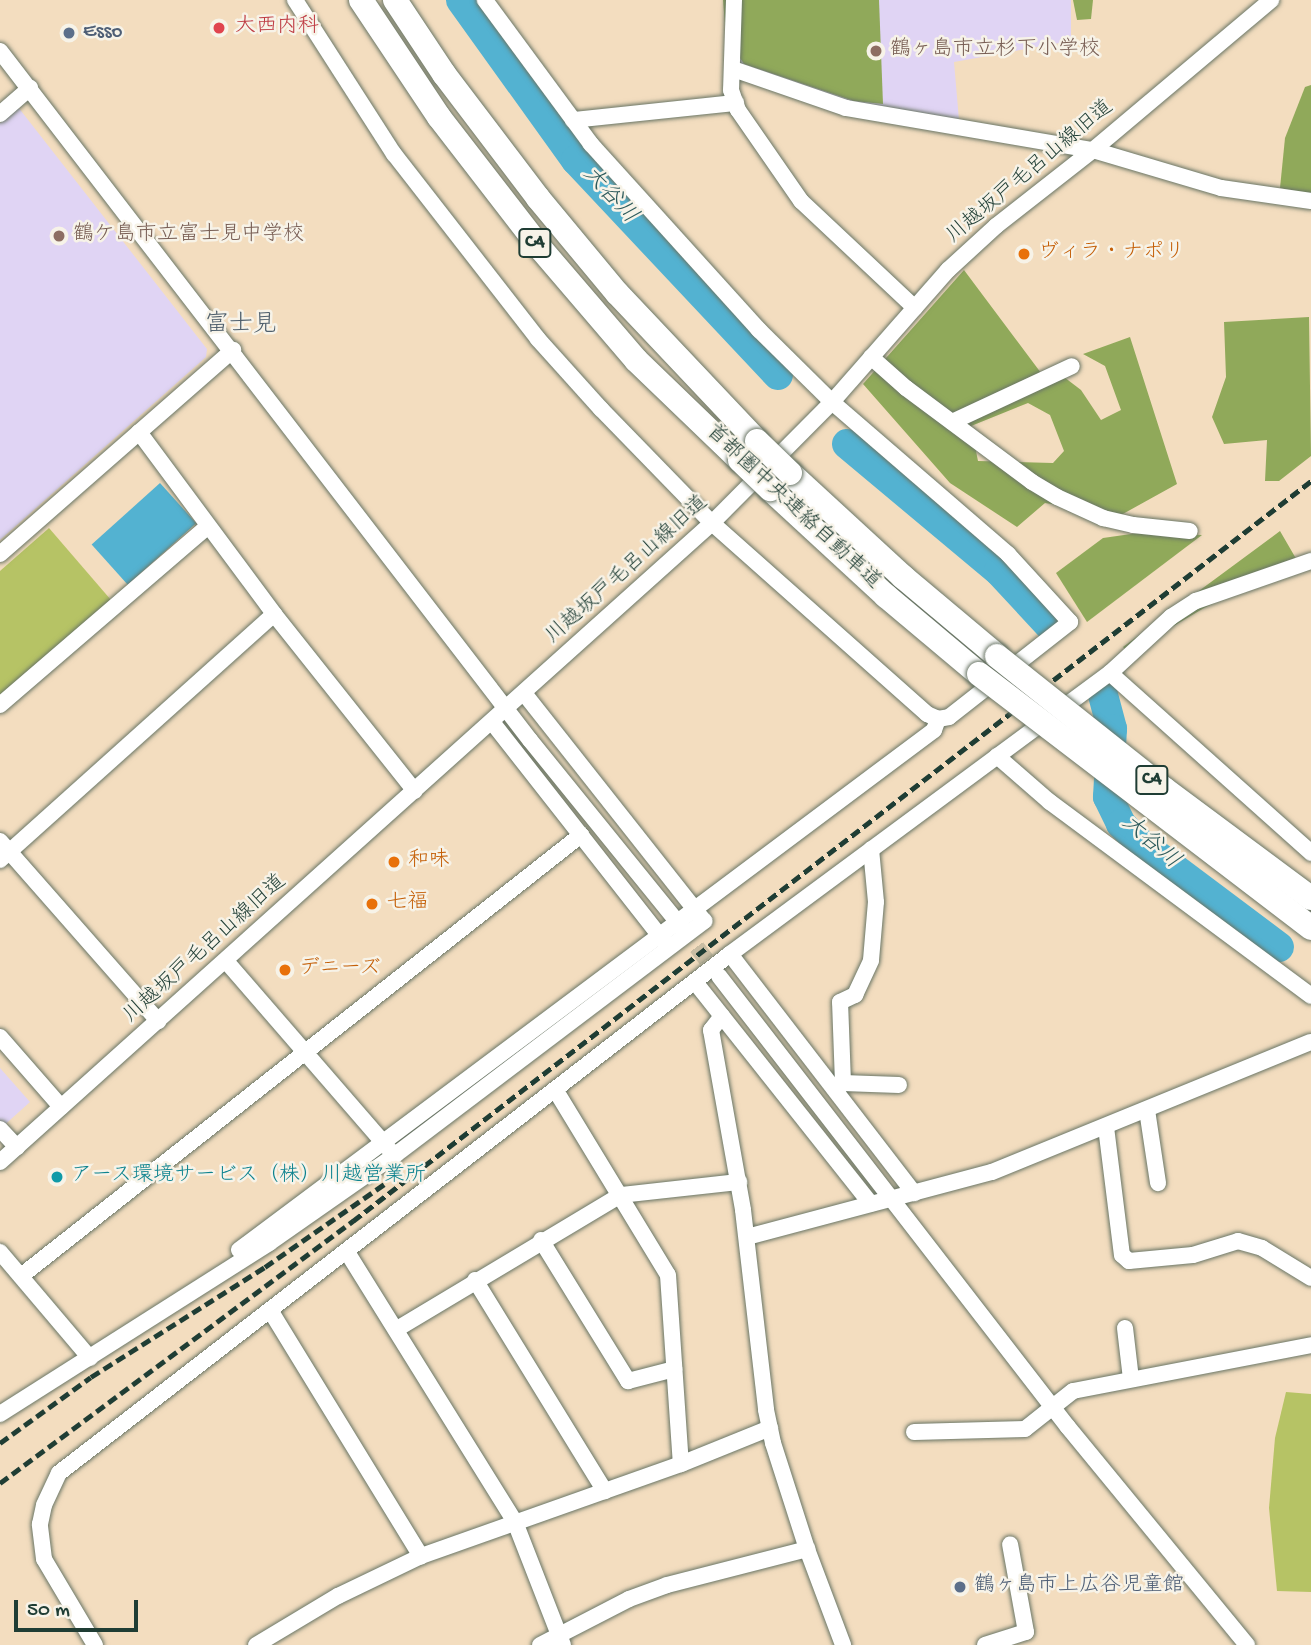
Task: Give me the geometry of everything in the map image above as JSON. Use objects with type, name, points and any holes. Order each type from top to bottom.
[{"type":"highway","name":"首都圏中央連絡自動車道","points":[[361,0],[439,117],[541,249],[636,360],[886,596],[979,674],[1311,928]]},
{"type":"highway","name":"首都圏中央連絡自動車道","points":[[396,0],[451,84],[547,208],[617,293],[757,441],[903,577],[997,656],[1164,789],[1311,898]]},
{"type":"street","points":[[295,0],[394,154],[538,339],[712,523],[927,714],[938,719],[950,717],[1070,622],[1008,554],[832,402],[759,330],[669,233],[573,120],[485,0]]},
{"type":"street","points":[[734,0],[731,90],[736,103],[801,201],[915,308]]},
{"type":"street","name":"川越坂戸毛呂山線旧道","points":[[0,1162],[525,694],[712,523],[832,402],[915,308],[996,226],[1093,150],[1271,0]]},
{"type":"street","points":[[0,51],[508,709],[682,928]]},
{"type":"street","points":[[733,69],[846,108],[1093,150],[1221,188],[1311,201]]},
{"type":"street","points":[[0,114],[30,88]]},
{"type":"street","points":[[573,120],[736,103]]},
{"type":"street","points":[[0,554],[233,350]]},
{"type":"street","points":[[872,357],[906,388],[1032,482],[1094,514],[1133,526],[1190,531]]},
{"type":"street","points":[[952,422],[1072,366]]},
{"type":"street","points":[[139,432],[274,614],[415,791]]},
{"type":"street","points":[[0,705],[208,526]]},
{"type":"street","points":[[95,1645],[44,1559],[40,1524],[50,1489],[60,1474],[730,954],[1110,673],[1171,617],[1196,601],[1311,562]]},
{"type":"street","points":[[158,1021],[3,851],[274,614]]},
{"type":"street","points":[[1110,673],[1311,853]]},
{"type":"street","points":[[0,1414],[269,1243],[395,1155],[704,921],[525,694]]},
{"type":"street","points":[[131,1331],[934,730],[938,719]]},
{"type":"street","points":[[492,722],[668,947]]},
{"type":"street","points":[[997,756],[1050,802],[1311,996]]},
{"type":"street","points":[[21,1276],[581,835]]},
{"type":"street","points":[[839,1086],[840,1002],[855,995],[871,960],[875,936],[876,902],[871,849]]},
{"type":"street","points":[[730,954],[839,1086],[914,1193]]},
{"type":"street","points":[[226,961],[395,1155]]},
{"type":"street","points":[[719,976],[1052,1406],[1247,1645]]},
{"type":"street","points":[[695,982],[871,1204]]},
{"type":"street","points":[[722,1016],[711,1030],[739,1182],[761,1376],[770,1428],[807,1549],[843,1645]]},
{"type":"street","points":[[0,1037],[61,1107]]},
{"type":"street","points":[[747,1237],[992,1172],[1311,1042]]},
{"type":"street","points":[[839,1086],[899,1085]]},
{"type":"street","points":[[556,1091],[668,1275],[681,1464]]},
{"type":"street","points":[[1147,1110],[1158,1182]]},
{"type":"street","points":[[1106,1127],[1122,1255],[1129,1261],[1193,1255],[1238,1241],[1262,1248],[1311,1278]]},
{"type":"street","points":[[0,1129],[17,1147]]},
{"type":"street","points":[[397,1329],[541,1240],[621,1195],[739,1182]]},
{"type":"street","points":[[541,1240],[628,1381],[674,1369]]},
{"type":"street","points":[[347,1251],[515,1522],[561,1639]]},
{"type":"street","points":[[0,1252],[90,1358]]},
{"type":"street","points":[[475,1280],[605,1491]]},
{"type":"street","points":[[270,1310],[421,1556]]},
{"type":"street","points":[[1125,1328],[1131,1379]]},
{"type":"street","points":[[914,1433],[1026,1429],[1073,1391],[1311,1345]]},
{"type":"street","points":[[256,1645],[338,1596],[421,1556],[681,1464],[770,1428]]},
{"type":"street","points":[[985,1645],[1026,1632],[1010,1544]]},
{"type":"street","points":[[540,1645],[561,1639],[629,1599],[667,1585],[807,1549]]},
{"type":"shaded area","name":"鶴ヶ島市立杉下小学校","points":[[740,0],[1071,0],[1071,41],[954,62],[959,120],[855,105],[744,67],[738,61]]},
{"type":"shaded area","name":"鶴ケ島市立富士見中学校","points":[[18,107],[207,349],[206,357],[0,540],[0,123]]},
{"type":"shaded area","points":[[0,1068],[30,1102],[0,1129]]},
{"type":"green space","points":[[723,0],[879,0],[883,104],[854,101],[744,64],[726,37]]},
{"type":"green space","points":[[1073,0],[1093,0],[1091,19],[1077,20]]},
{"type":"green space","points":[[1311,85],[1311,195],[1280,188],[1285,138],[1305,87]]},
{"type":"green space","points":[[964,270],[1047,381],[1060,374],[1081,390],[1101,420],[1121,410],[1105,366],[1083,354],[1130,337],[1177,484],[1121,515],[1045,503],[1017,527],[950,483],[863,384]],"holes":[[[1028,403],[1050,415],[1064,451],[1053,463],[978,461],[971,426]]]},
{"type":"green space","points":[[1309,317],[1311,456],[1279,481],[1265,481],[1267,440],[1224,444],[1212,417],[1226,377],[1224,322]]},
{"type":"green space","points":[[49,528],[111,600],[0,697],[0,571]]},
{"type":"green space","points":[[1280,531],[1298,562],[1204,608],[1128,653],[1123,647]]},
{"type":"green space","points":[[1145,532],[1202,535],[1087,622],[1056,573],[1103,538]]},
{"type":"green space","points":[[1286,1392],[1311,1394],[1311,1592],[1277,1591],[1269,1508],[1275,1438]]},
{"type":"water","points":[[160,483],[196,523],[128,585],[92,545]]},
{"type":"waterway","name":"大谷川","points":[[461,0],[576,160],[778,375]]},
{"type":"waterway","name":"大谷川","points":[[847,444],[999,571],[1049,625]]},
{"type":"waterway","name":"大谷川","points":[[1103,695],[1112,729],[1108,797],[1121,824],[1139,842],[1279,947]]},
{"type":"tunnel","points":[[682,928],[719,976]]},
{"type":"railway","points":[[0,1483],[353,1221],[1311,481]]},
{"type":"railway","points":[[0,1443],[91,1377],[265,1267],[386,1183]]},
{"type":"place","name":"大西内科","points":[[219,28]]},
{"type":"place","name":"Esso","points":[[69,33]]},
{"type":"place","name":"鶴ヶ島市立杉下小学校","points":[[876,51]]},
{"type":"place","name":"鶴ケ島市立富士見中学校","points":[[59,236]]},
{"type":"place","name":"ヴィラ・ナポリ","points":[[1024,254]]},
{"type":"place","name":"和味","points":[[394,862]]},
{"type":"place","name":"七福","points":[[372,904]]},
{"type":"place","name":"デニーズ","points":[[285,970]]},
{"type":"place","name":"アース環境サービス（株）川越営業所","points":[[57,1177]]},
{"type":"place","name":"鶴ヶ島市上広谷児童館","points":[[960,1587]]},
{"type":"district","name":"富士見","points":[[241,326]]}]
